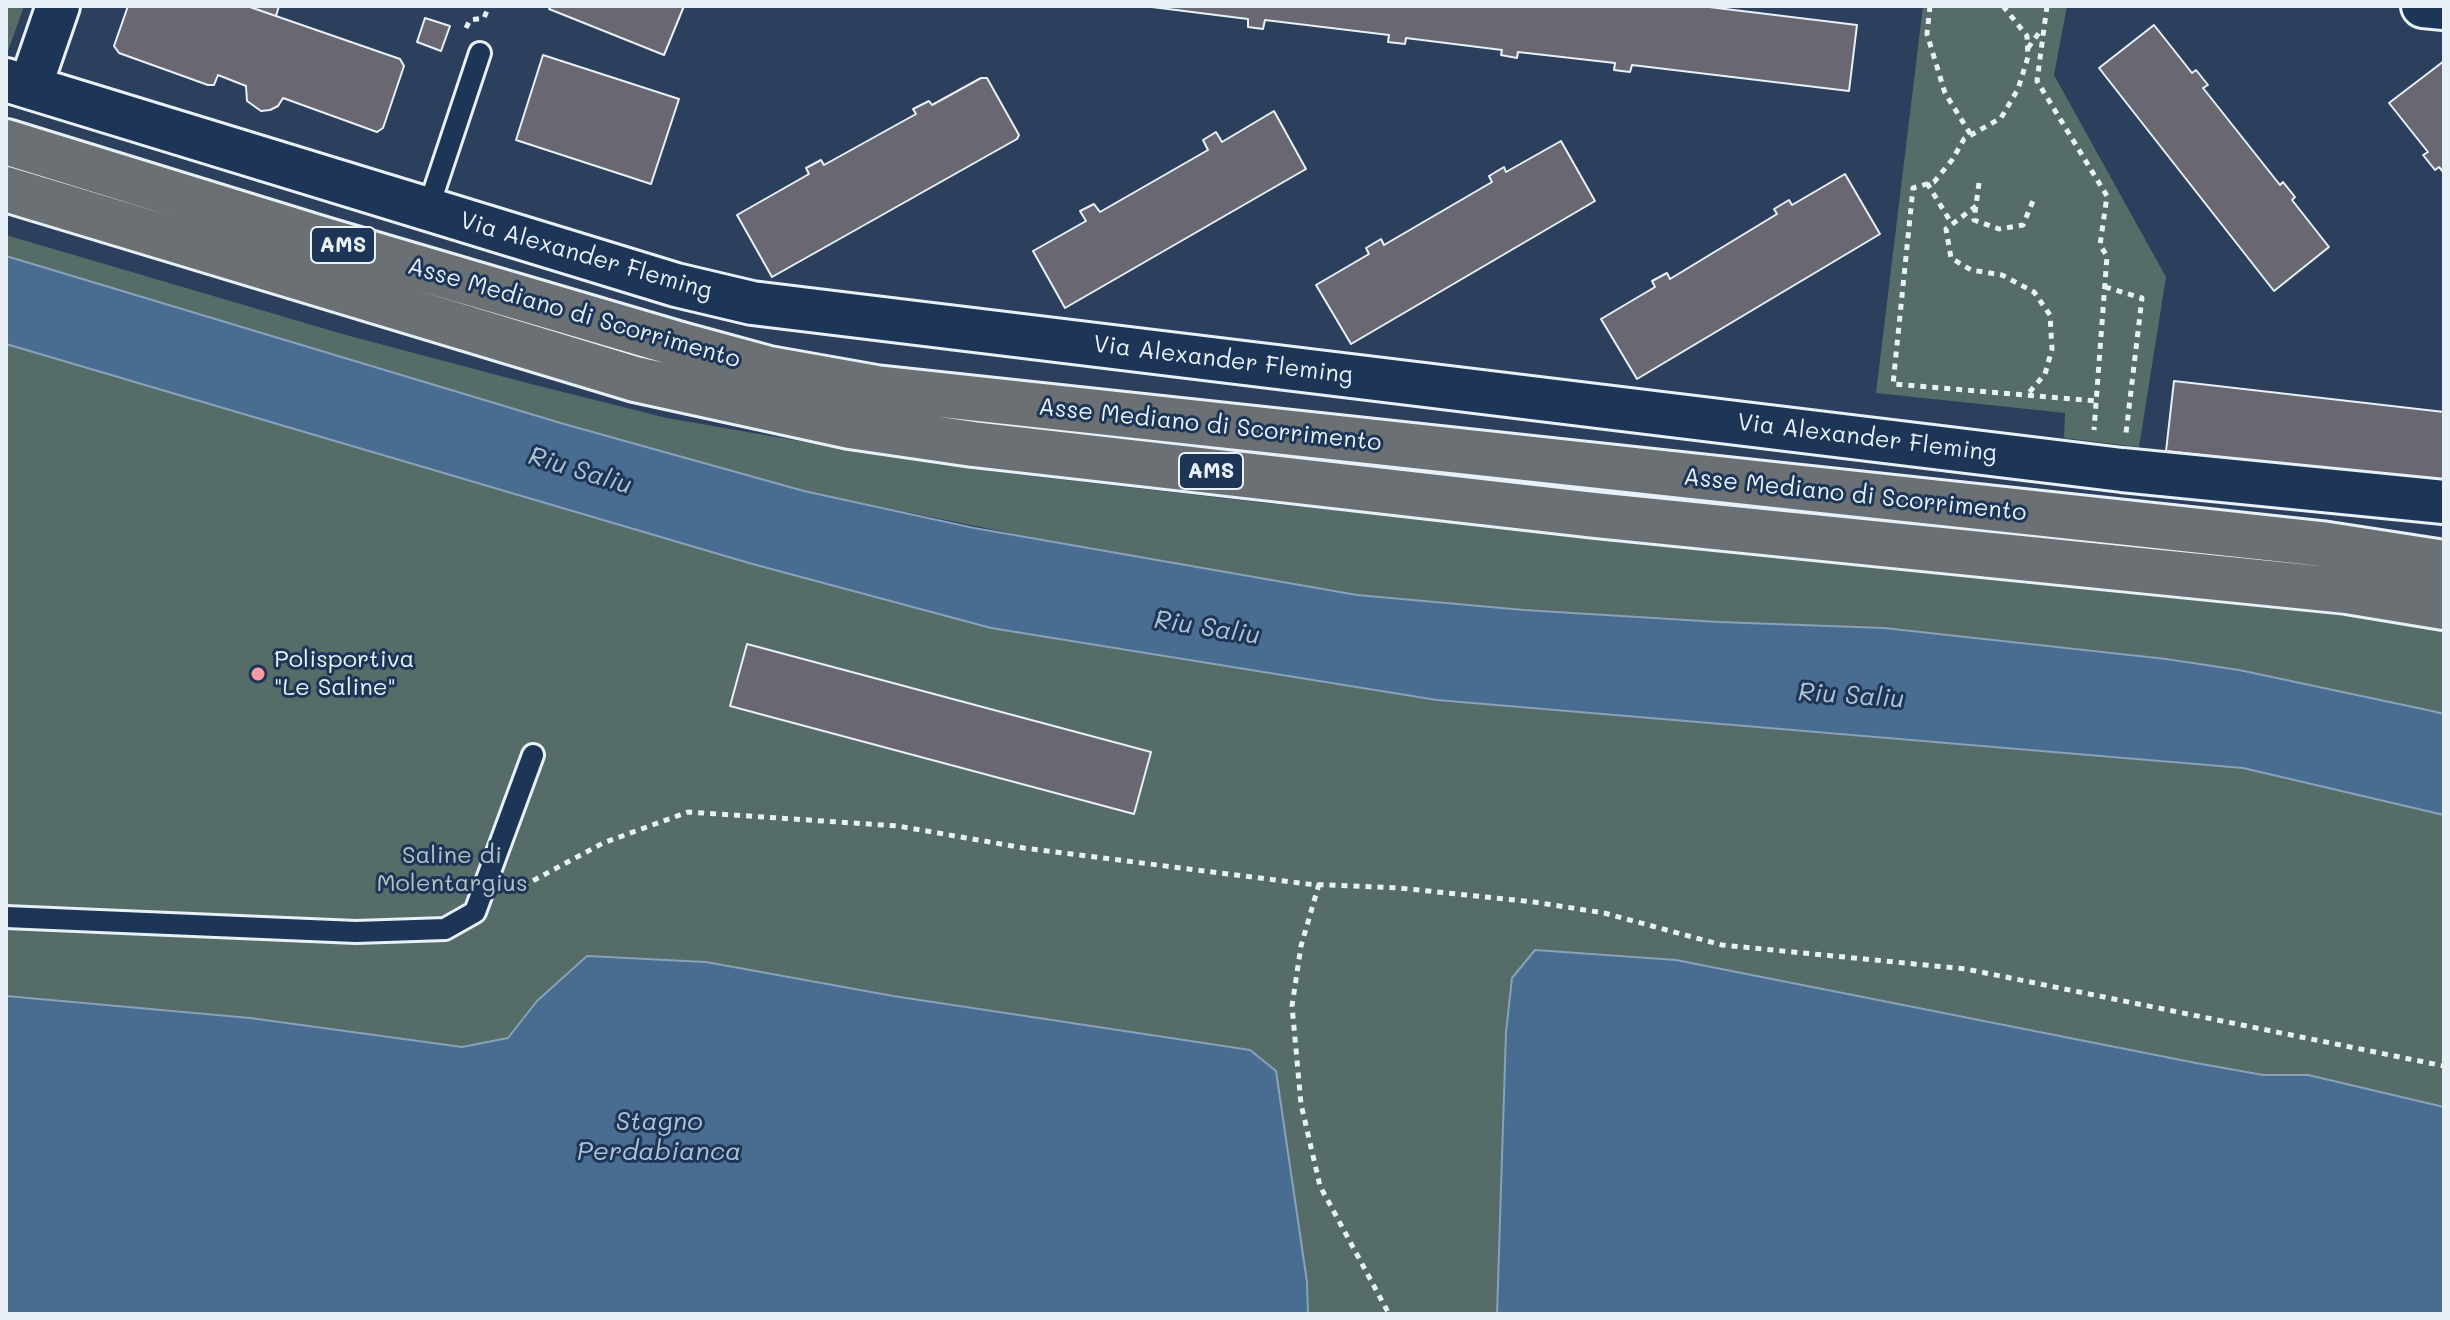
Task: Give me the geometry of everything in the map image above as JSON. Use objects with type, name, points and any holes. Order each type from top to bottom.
[{"type":"highway","name":"Asse Mediano di Scorrimento","points":[[6,142],[681,345],[769,369],[876,388],[2321,544],[2444,563]]},
{"type":"highway","name":"Asse Mediano di Scorrimento","points":[[6,189],[635,379],[850,426],[973,444],[1595,515],[2347,591],[2444,607]]},
{"type":"street","points":[[18,84],[58,6]]},
{"type":"street","points":[[2423,6],[2444,8]]},
{"type":"street","name":"Via Alexander Fleming","points":[[18,84],[676,285],[752,303],[2105,468],[2444,502]]},
{"type":"lane","points":[[428,209],[480,53]]},
{"type":"lane","points":[[6,917],[356,932],[445,929],[475,912],[533,755]]},
{"type":"path","points":[[1930,6],[1927,34],[1945,93],[1971,135]]},
{"type":"path","points":[[2003,6],[2027,36],[2028,57],[2018,89],[2001,118],[1964,139],[1934,182],[1913,188],[1893,384],[2096,401]]},
{"type":"path","points":[[2047,6],[2037,81],[2107,196],[2100,245],[2107,256],[2096,401],[2105,468]]},
{"type":"path","points":[[2028,49],[2044,27]]},
{"type":"path","points":[[1927,183],[1952,224]]},
{"type":"path","points":[[1979,183],[1974,220],[1999,229],[2023,225],[2035,196]]},
{"type":"path","points":[[1976,206],[1946,229],[1951,258],[1971,270],[2002,275],[2034,292],[2050,315],[2052,349],[2045,374],[2027,395]]},
{"type":"path","points":[[2105,287],[2142,298],[2105,468]]},
{"type":"path","points":[[475,912],[603,843],[688,812],[898,826],[1024,848],[1319,884],[1399,888],[1534,902],[1604,913],[1722,945],[1966,969],[2444,1066]]},
{"type":"path","points":[[1319,884],[1301,946],[1292,1006],[1301,1104],[1320,1186],[1389,1314]]},
{"type":"green space","points":[[6,6],[24,6],[7,54],[6,54]]},
{"type":"green space","points":[[1923,6],[2067,6],[2054,75],[2166,277],[2139,447],[2064,438],[2065,413],[1876,393]]},
{"type":"green space","name":"Saline di Molentargius","points":[[6,235],[346,335],[531,384],[667,418],[851,450],[997,472],[1256,502],[2222,601],[2412,624],[2444,631],[2444,1314],[6,1314],[6,270],[563,437],[977,535],[1093,550],[804,491],[564,424],[6,256]]},
{"type":"water","name":"Riu Saliu","points":[[6,256],[564,424],[804,491],[974,528],[1357,595],[1524,610],[1884,628],[2239,670],[2432,711],[2444,714],[2444,815],[2243,768],[1437,700],[991,628],[749,563],[6,344]]},
{"type":"water","points":[[1535,950],[1676,960],[2196,1063],[2263,1075],[2308,1075],[2444,1107],[2444,1314],[1497,1314],[1506,1032],[1512,978]]},
{"type":"water","name":"Stagno Perdabianca","points":[[587,956],[706,962],[893,996],[1250,1050],[1276,1071],[1307,1282],[1308,1314],[6,1314],[6,996],[250,1018],[462,1047],[508,1038],[537,1001]]},
{"type":"building","points":[[128,6],[247,6],[400,59],[404,66],[383,128],[377,132],[283,98],[278,106],[261,111],[247,101],[246,86],[218,75],[214,85],[208,85],[119,53],[114,46]]},
{"type":"building","points":[[247,6],[279,6],[276,16]]},
{"type":"building","points":[[551,6],[684,6],[664,55],[549,9]]},
{"type":"building","points":[[1144,6],[1701,6],[1857,25],[1849,91],[1632,65],[1630,72],[1614,70],[1615,63],[1518,52],[1517,58],[1501,55],[1502,50],[1406,38],[1405,44],[1388,42],[1389,35],[1265,20],[1263,29],[1248,27],[1248,19]]},
{"type":"building","points":[[425,18],[450,26],[441,51],[417,42]]},
{"type":"building","points":[[2154,25],[2192,73],[2196,70],[2208,85],[2203,88],[2280,185],[2283,182],[2295,197],[2292,200],[2329,247],[2274,291],[2099,68]]},
{"type":"building","points":[[543,55],[679,99],[651,184],[516,140]]},
{"type":"building","points":[[2444,61],[2444,173],[2439,167],[2435,170],[2423,155],[2428,152],[2389,103]]},
{"type":"building","points":[[981,78],[987,78],[1019,135],[1017,139],[772,277],[737,215],[809,174],[806,168],[821,160],[824,165],[916,114],[913,109],[929,101],[932,105]]},
{"type":"building","points":[[1274,111],[1306,169],[1065,308],[1033,251],[1086,221],[1080,211],[1094,204],[1100,212],[1208,150],[1203,140],[1216,132],[1222,142]]},
{"type":"building","points":[[1561,141],[1595,201],[1351,344],[1316,285],[1369,254],[1366,248],[1381,239],[1384,245],[1492,182],[1489,176],[1504,167],[1506,172]]},
{"type":"building","points":[[1845,174],[1880,234],[1637,379],[1601,319],[1655,287],[1652,281],[1667,273],[1670,279],[1777,214],[1774,209],[1789,200],[1792,205]]},
{"type":"building","points":[[2174,381],[2444,412],[2444,483],[2166,451]]},
{"type":"building","points":[[747,644],[1151,752],[1134,814],[730,706]]},
{"type":"place","name":"Polisportiva \"Le Saline\"","points":[[258,674]]}]
